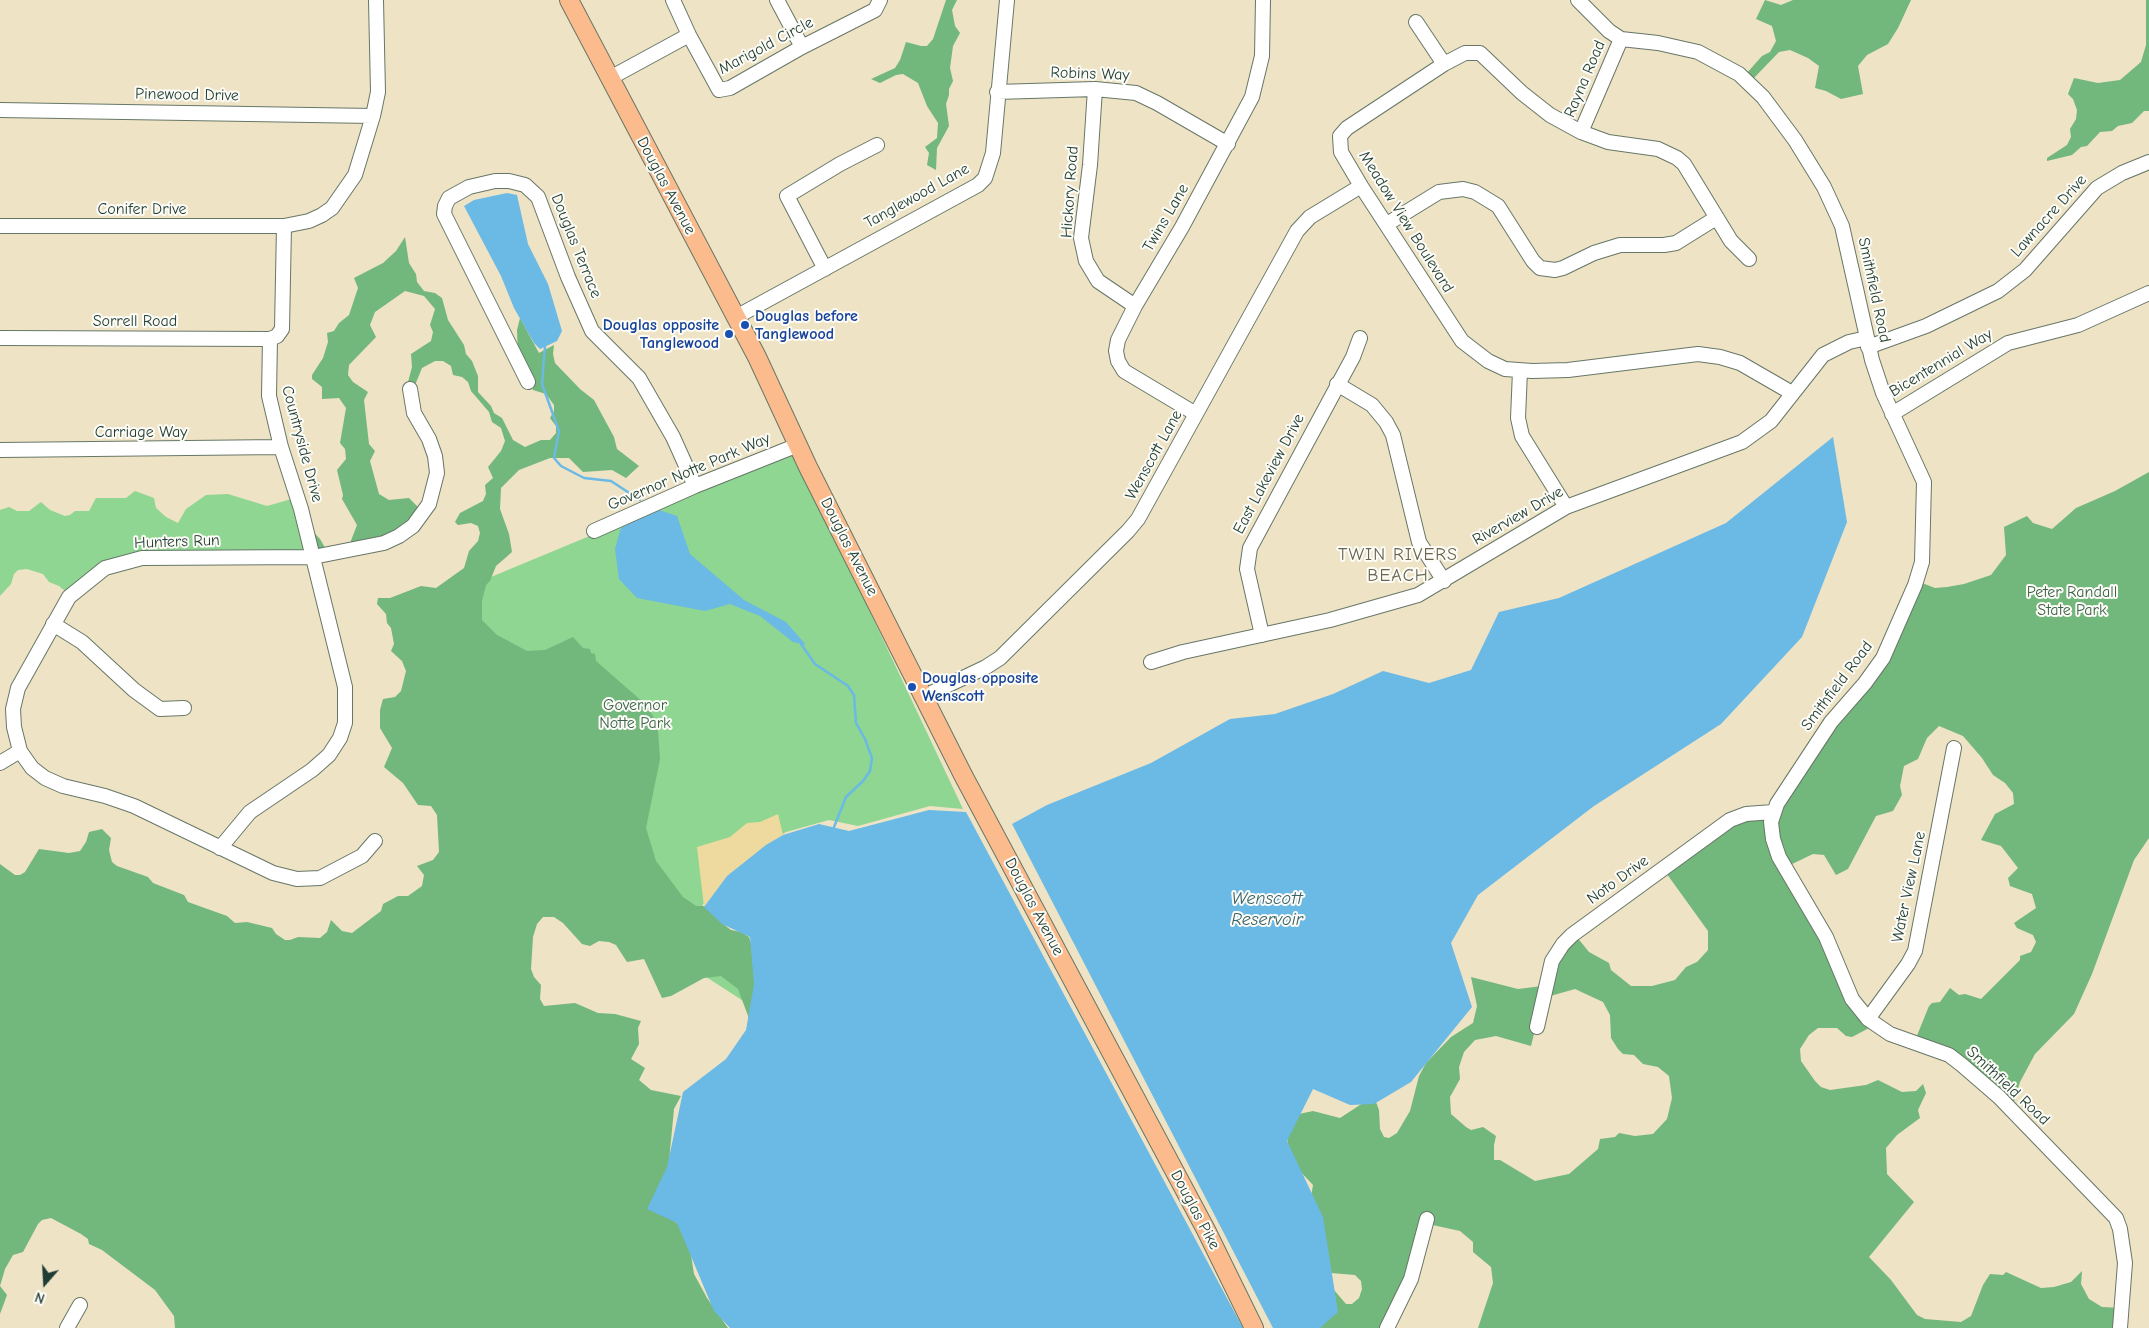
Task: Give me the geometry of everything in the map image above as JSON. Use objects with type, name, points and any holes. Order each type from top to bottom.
[{"type":"main road","name":"Douglas Avenue","points":[[569,0],[777,395],[798,445],[964,775],[1132,1092]]},
{"type":"main road","name":"Douglas Pike","points":[[1132,1092],[1206,1230],[1254,1328]]},
{"type":"street","points":[[270,339],[277,336],[282,329],[284,226],[309,221],[332,208],[355,175],[373,116],[378,92],[376,0]]},
{"type":"street","points":[[610,78],[689,35],[674,0]]},
{"type":"street","points":[[777,0],[802,47]]},
{"type":"street","name":"Marigold Circle","points":[[689,35],[719,90],[730,88],[802,47],[875,10],[880,0]]},
{"type":"street","name":"Tanglewood Lane","points":[[736,318],[978,185],[985,178],[993,153],[1007,0]]},
{"type":"street","name":"Twins Lane","points":[[1196,414],[1124,371],[1118,362],[1116,351],[1118,340],[1135,306],[1228,144],[1252,97],[1259,76],[1264,32],[1263,0]]},
{"type":"street","points":[[1578,0],[1609,31],[1621,39]]},
{"type":"street","points":[[1416,22],[1444,64]]},
{"type":"street","name":"Rayna Road","points":[[1581,132],[1621,39]]},
{"type":"street","name":"Smithfield Road","points":[[1621,39],[1658,43],[1698,52],[1740,74],[1763,97],[1795,140],[1824,187],[1842,226],[1867,343],[1892,414],[1924,482],[1922,562],[1915,585],[1882,658],[1865,683],[1831,722],[1800,767],[1773,812],[1771,822],[1779,857],[1826,937],[1852,999],[1868,1019],[1890,1034],[1949,1055],[1999,1098],[2116,1218],[2125,1263],[2120,1328]]},
{"type":"street","name":"Meadow View Boulevard","points":[[1749,259],[1731,241],[1684,164],[1677,158],[1658,149],[1608,142],[1581,132],[1550,115],[1522,93],[1480,53],[1464,53],[1444,64],[1342,131],[1339,146],[1341,152],[1361,186],[1462,341],[1488,361],[1505,369],[1520,371],[1568,370],[1698,354],[1720,357],[1740,363],[1792,393]]},
{"type":"street","name":"Robins Way","points":[[998,92],[1095,88],[1136,93],[1228,144]]},
{"type":"street","name":"Hickory Road","points":[[1095,88],[1090,165],[1081,238],[1086,262],[1098,281],[1135,306]]},
{"type":"street","name":"Pinewood Drive","points":[[0,110],[373,116]]},
{"type":"street","points":[[825,269],[787,196],[840,164],[877,145]]},
{"type":"street","name":"Lawnacre Drive","points":[[1867,343],[1926,326],[1998,291],[2037,258],[2097,188],[2122,173],[2149,162]]},
{"type":"street","name":"Douglas Terrace","points":[[528,382],[444,214],[449,198],[469,188],[495,181],[509,181],[525,185],[538,197],[568,277],[592,331],[640,378],[673,436],[695,486]]},
{"type":"street","name":"Wenscott Lane","points":[[925,696],[986,667],[1000,658],[1128,531],[1138,519],[1297,231],[1310,217],[1361,186]]},
{"type":"street","points":[[1387,224],[1439,192],[1463,189],[1475,192],[1498,206],[1533,262],[1540,268],[1555,270],[1594,253],[1620,245],[1676,243],[1716,218]]},
{"type":"street","name":"Conifer Drive","points":[[0,226],[284,226]]},
{"type":"street","name":"Bicentennial Way","points":[[1892,414],[2008,343],[2078,325],[2149,293]]},
{"type":"street","name":"Sorrell Road","points":[[0,338],[270,339]]},
{"type":"street","name":"East Lakeview Drive","points":[[1262,635],[1247,569],[1250,548],[1360,338]]},
{"type":"street","name":"Countryside Drive","points":[[220,848],[250,812],[312,770],[329,755],[340,738],[345,723],[345,687],[313,557],[281,447],[269,396],[270,339]]},
{"type":"street","name":"Riverview Drive","points":[[1152,662],[1183,652],[1330,620],[1418,595],[1566,507],[1742,442],[1771,421],[1823,356],[1841,345],[1867,343]]},
{"type":"street","points":[[1520,371],[1518,418],[1522,436],[1566,507]]},
{"type":"street","points":[[1337,384],[1372,405],[1393,434],[1419,542],[1444,581]]},
{"type":"street","name":"Hunters Run","points":[[375,841],[362,856],[349,865],[320,878],[308,879],[273,873],[134,806],[105,796],[63,786],[45,778],[32,768],[20,751],[14,727],[13,709],[18,688],[69,597],[105,568],[142,558],[313,557],[376,545],[399,536],[413,526],[429,504],[437,473],[435,456],[429,439],[414,413],[410,389]]},
{"type":"street","name":"Governor Notte Park Way","points":[[594,531],[695,486],[798,445]]},
{"type":"street","name":"Carriage Way","points":[[0,450],[281,447]]},
{"type":"street","points":[[53,624],[82,642],[134,690],[160,708],[184,708]]},
{"type":"street","name":"Water View Lane","points":[[1868,1019],[1908,964],[1915,951],[1954,748]]},
{"type":"street","points":[[0,763],[20,751]]},
{"type":"street","name":"Noto Drive","points":[[1537,1027],[1552,961],[1562,944],[1730,820],[1746,814],[1773,812]]},
{"type":"street","points":[[1388,1328],[1411,1279],[1427,1219]]},
{"type":"street","points":[[68,1328],[80,1304]]},
{"type":"green space","points":[[946,0],[957,0],[952,10],[955,26],[960,33],[953,46],[950,68],[953,81],[946,104],[949,126],[937,148],[936,170],[927,165],[929,153],[925,147],[937,138],[938,123],[927,106],[918,83],[903,74],[896,75],[880,83],[871,79],[895,68],[906,42],[927,46],[933,39]]},
{"type":"green space","points":[[1765,0],[1781,5],[1793,0],[1911,0],[1888,44],[1867,55],[1858,66],[1863,94],[1841,99],[1826,91],[1815,88],[1819,66],[1808,58],[1790,50],[1779,52],[1752,80],[1746,74],[1762,56],[1770,52],[1776,41],[1772,26],[1756,19]]},
{"type":"green space","points":[[2146,0],[2149,0],[2149,111],[2144,111],[2132,123],[2118,126],[2112,131],[2100,132],[2087,146],[2081,147],[2072,155],[2047,161],[2047,158],[2067,145],[2071,137],[2070,129],[2076,119],[2077,110],[2073,99],[2068,94],[2074,78],[2098,83],[2120,80],[2141,62],[2146,45]]},
{"type":"green space","points":[[405,237],[409,263],[416,274],[417,282],[424,291],[435,293],[442,298],[448,320],[464,345],[466,354],[472,361],[478,376],[478,392],[491,406],[494,413],[502,418],[513,440],[525,447],[541,440],[550,440],[556,433],[556,426],[550,418],[554,411],[554,405],[546,394],[533,390],[518,354],[517,330],[520,318],[539,353],[554,345],[555,363],[580,389],[594,400],[614,437],[617,449],[639,466],[626,478],[612,470],[583,472],[569,458],[550,458],[519,470],[501,488],[500,509],[509,534],[512,552],[496,566],[490,581],[486,585],[482,601],[482,620],[497,635],[527,651],[545,650],[573,637],[583,648],[590,649],[591,653],[595,654],[596,661],[644,703],[653,716],[658,730],[660,759],[646,828],[656,861],[683,897],[696,906],[718,906],[723,924],[731,930],[741,932],[749,937],[756,998],[756,1008],[750,1021],[738,989],[721,976],[704,978],[671,996],[662,998],[644,959],[627,962],[616,945],[609,942],[599,941],[590,946],[582,944],[563,923],[554,917],[543,917],[537,924],[533,937],[531,969],[534,977],[541,985],[540,999],[544,1006],[575,1003],[598,1013],[615,1014],[641,1021],[638,1028],[639,1044],[631,1059],[645,1068],[639,1080],[651,1090],[681,1096],[674,1109],[669,1161],[659,1202],[668,1217],[684,1228],[688,1236],[694,1274],[707,1298],[728,1328],[175,1328],[174,1316],[155,1290],[102,1250],[89,1244],[88,1239],[81,1234],[51,1218],[42,1220],[23,1252],[13,1255],[5,1269],[0,1286],[0,864],[15,875],[20,875],[25,872],[39,849],[69,853],[80,851],[86,842],[89,832],[102,829],[111,838],[109,850],[112,862],[117,866],[148,877],[153,883],[184,895],[188,902],[227,916],[235,923],[247,922],[272,928],[276,934],[285,940],[290,940],[298,937],[320,938],[327,932],[331,920],[342,931],[352,933],[381,911],[383,904],[398,896],[408,896],[422,886],[424,875],[417,866],[433,860],[439,852],[437,815],[431,806],[418,805],[403,783],[384,767],[392,748],[380,728],[380,710],[383,699],[395,697],[401,691],[406,671],[402,661],[391,651],[394,644],[391,628],[387,623],[386,614],[377,604],[378,598],[390,598],[421,586],[436,588],[464,568],[469,551],[478,541],[480,533],[478,526],[471,523],[458,525],[455,522],[460,513],[483,501],[486,494],[485,485],[493,478],[488,467],[501,451],[505,441],[501,428],[492,422],[489,412],[471,391],[468,382],[462,377],[453,375],[451,366],[443,361],[435,361],[422,368],[413,390],[408,382],[412,367],[411,354],[431,341],[433,332],[430,325],[435,309],[424,296],[405,291],[375,312],[370,325],[376,337],[349,365],[348,375],[353,382],[368,392],[364,400],[369,444],[375,451],[370,461],[379,494],[389,500],[409,498],[423,512],[415,522],[399,535],[360,550],[349,552],[307,552],[302,520],[320,539],[327,551],[347,551],[357,525],[342,499],[343,495],[337,470],[346,459],[345,449],[340,443],[346,408],[339,398],[322,399],[322,387],[312,379],[312,375],[323,358],[328,342],[327,333],[334,331],[339,323],[349,315],[358,288],[354,278],[383,263],[396,251]]},
{"type":"green space","name":"Governor Notte Park","points":[[794,451],[963,809],[930,806],[858,826],[829,820],[786,832],[723,874],[700,909],[748,1004],[462,819],[390,619]]},
{"type":"green space","name":"Peter Randall State Park","points":[[2149,472],[2149,838],[2134,860],[2092,974],[2074,1014],[2035,1054],[2020,1082],[2013,1105],[1916,1038],[1929,1006],[1932,1003],[1940,1002],[1950,988],[1959,995],[1965,994],[1981,999],[2020,960],[2020,956],[2031,952],[2036,942],[2033,935],[2017,928],[2014,923],[2036,908],[2032,894],[2010,886],[2008,878],[2018,868],[2001,846],[1981,840],[1995,814],[2014,804],[2013,793],[2005,783],[1993,775],[1982,758],[1963,736],[1939,726],[1927,738],[1918,759],[1904,766],[1900,786],[1902,795],[1893,811],[1876,816],[1848,869],[1836,875],[1824,855],[1813,854],[1790,865],[1869,1028],[1852,1037],[1846,1036],[1837,1028],[1818,1028],[1809,1035],[1800,1049],[1801,1061],[1821,1087],[1830,1090],[1866,1085],[1878,1080],[1902,1092],[1916,1091],[1923,1084],[1926,1093],[1918,1110],[1920,1118],[1897,1135],[1886,1148],[1887,1174],[1914,1202],[1869,1257],[1891,1280],[1917,1315],[1925,1319],[1961,1322],[1971,1316],[1983,1285],[1990,1274],[2003,1275],[2006,1272],[2041,1288],[2054,1287],[2071,1282],[2082,1271],[2081,1284],[2089,1299],[2102,1307],[2122,1308],[2121,1328],[1478,1328],[1493,1283],[1491,1267],[1473,1252],[1473,1242],[1460,1231],[1428,1224],[1389,1328],[1309,1328],[1334,1290],[1346,1304],[1352,1304],[1359,1298],[1362,1289],[1361,1281],[1355,1275],[1319,1272],[1311,1197],[1313,1185],[1296,1167],[1288,1146],[1287,1136],[1299,1114],[1313,1111],[1340,1118],[1363,1103],[1376,1102],[1379,1110],[1380,1129],[1384,1137],[1389,1138],[1397,1133],[1410,1111],[1419,1076],[1426,1063],[1451,1037],[1473,1023],[1477,1006],[1471,977],[1518,989],[1542,986],[1552,964],[1576,936],[1589,952],[1609,963],[1611,970],[1631,986],[1652,986],[1675,980],[1686,967],[1697,962],[1708,950],[1708,931],[1664,870],[1741,813],[1773,810],[1862,686],[1917,581],[1935,588],[1964,584],[1991,575],[2006,555],[2004,527],[2027,516],[2033,523],[2052,529],[2076,508],[2115,491]],"holes":[[[1575,989],[1603,1002],[1610,1015],[1611,1038],[1618,1049],[1623,1054],[1634,1055],[1643,1064],[1658,1067],[1669,1076],[1672,1098],[1667,1119],[1653,1134],[1635,1136],[1619,1133],[1615,1137],[1600,1139],[1598,1149],[1569,1174],[1535,1181],[1500,1160],[1494,1160],[1496,1136],[1483,1127],[1471,1130],[1451,1114],[1450,1097],[1460,1079],[1459,1067],[1464,1052],[1475,1040],[1496,1036],[1531,1046],[1543,998]]]},
{"type":"green space","points":[[135,491],[154,498],[156,508],[166,517],[178,523],[186,509],[206,495],[228,494],[267,506],[295,498],[307,552],[121,563],[72,597],[59,586],[49,582],[43,574],[27,569],[18,570],[14,574],[11,584],[0,596],[0,510],[9,507],[17,511],[29,511],[41,502],[50,510],[65,516],[75,511],[89,511],[96,498],[126,498]]},
{"type":"green space","points":[[0,1286],[7,1295],[0,1314]]},
{"type":"sand","points":[[778,814],[783,835],[766,845],[727,876],[704,907],[697,847],[730,837],[747,823],[760,822]]},
{"type":"water","points":[[507,193],[517,195],[528,244],[548,284],[562,331],[557,341],[540,349],[534,343],[514,308],[501,276],[464,206],[474,200]]},
{"type":"water","name":"Wenscott Reservoir","points":[[1833,437],[1847,522],[1802,637],[1721,724],[1594,806],[1478,895],[1451,943],[1472,1007],[1411,1082],[1374,1104],[1350,1105],[1313,1089],[1287,1141],[1323,1217],[1338,1312],[1320,1328],[1273,1328],[1012,824],[1047,805],[1151,763],[1230,719],[1275,714],[1333,694],[1383,671],[1429,683],[1471,670],[1499,612],[1559,598],[1726,523]]},
{"type":"water","points":[[656,509],[677,516],[690,554],[744,600],[786,622],[806,645],[793,642],[760,616],[730,604],[705,611],[637,598],[619,579],[615,549],[621,528]]},
{"type":"water","points":[[929,810],[966,812],[1243,1328],[730,1328],[714,1311],[677,1223],[647,1209],[667,1167],[683,1092],[726,1059],[746,1030],[754,984],[750,937],[722,924],[704,907],[727,876],[766,845],[783,835],[819,824],[849,831]]},
{"type":"waterway","points":[[545,346],[542,384],[559,431],[554,458],[561,466],[584,478],[611,481],[640,500]]},
{"type":"waterway","points":[[801,644],[815,664],[848,686],[854,695],[856,723],[865,739],[872,758],[870,771],[863,781],[846,797],[834,827]]},
{"type":"place","name":"Douglas before Tanglewood","points":[[745,325]]},
{"type":"place","name":"Douglas opposite Tanglewood","points":[[729,334]]},
{"type":"place","name":"Douglas opposite Wenscott","points":[[912,687]]},
{"type":"district","name":"TWIN RIVERS BEACH","points":[[1398,565]]}]
